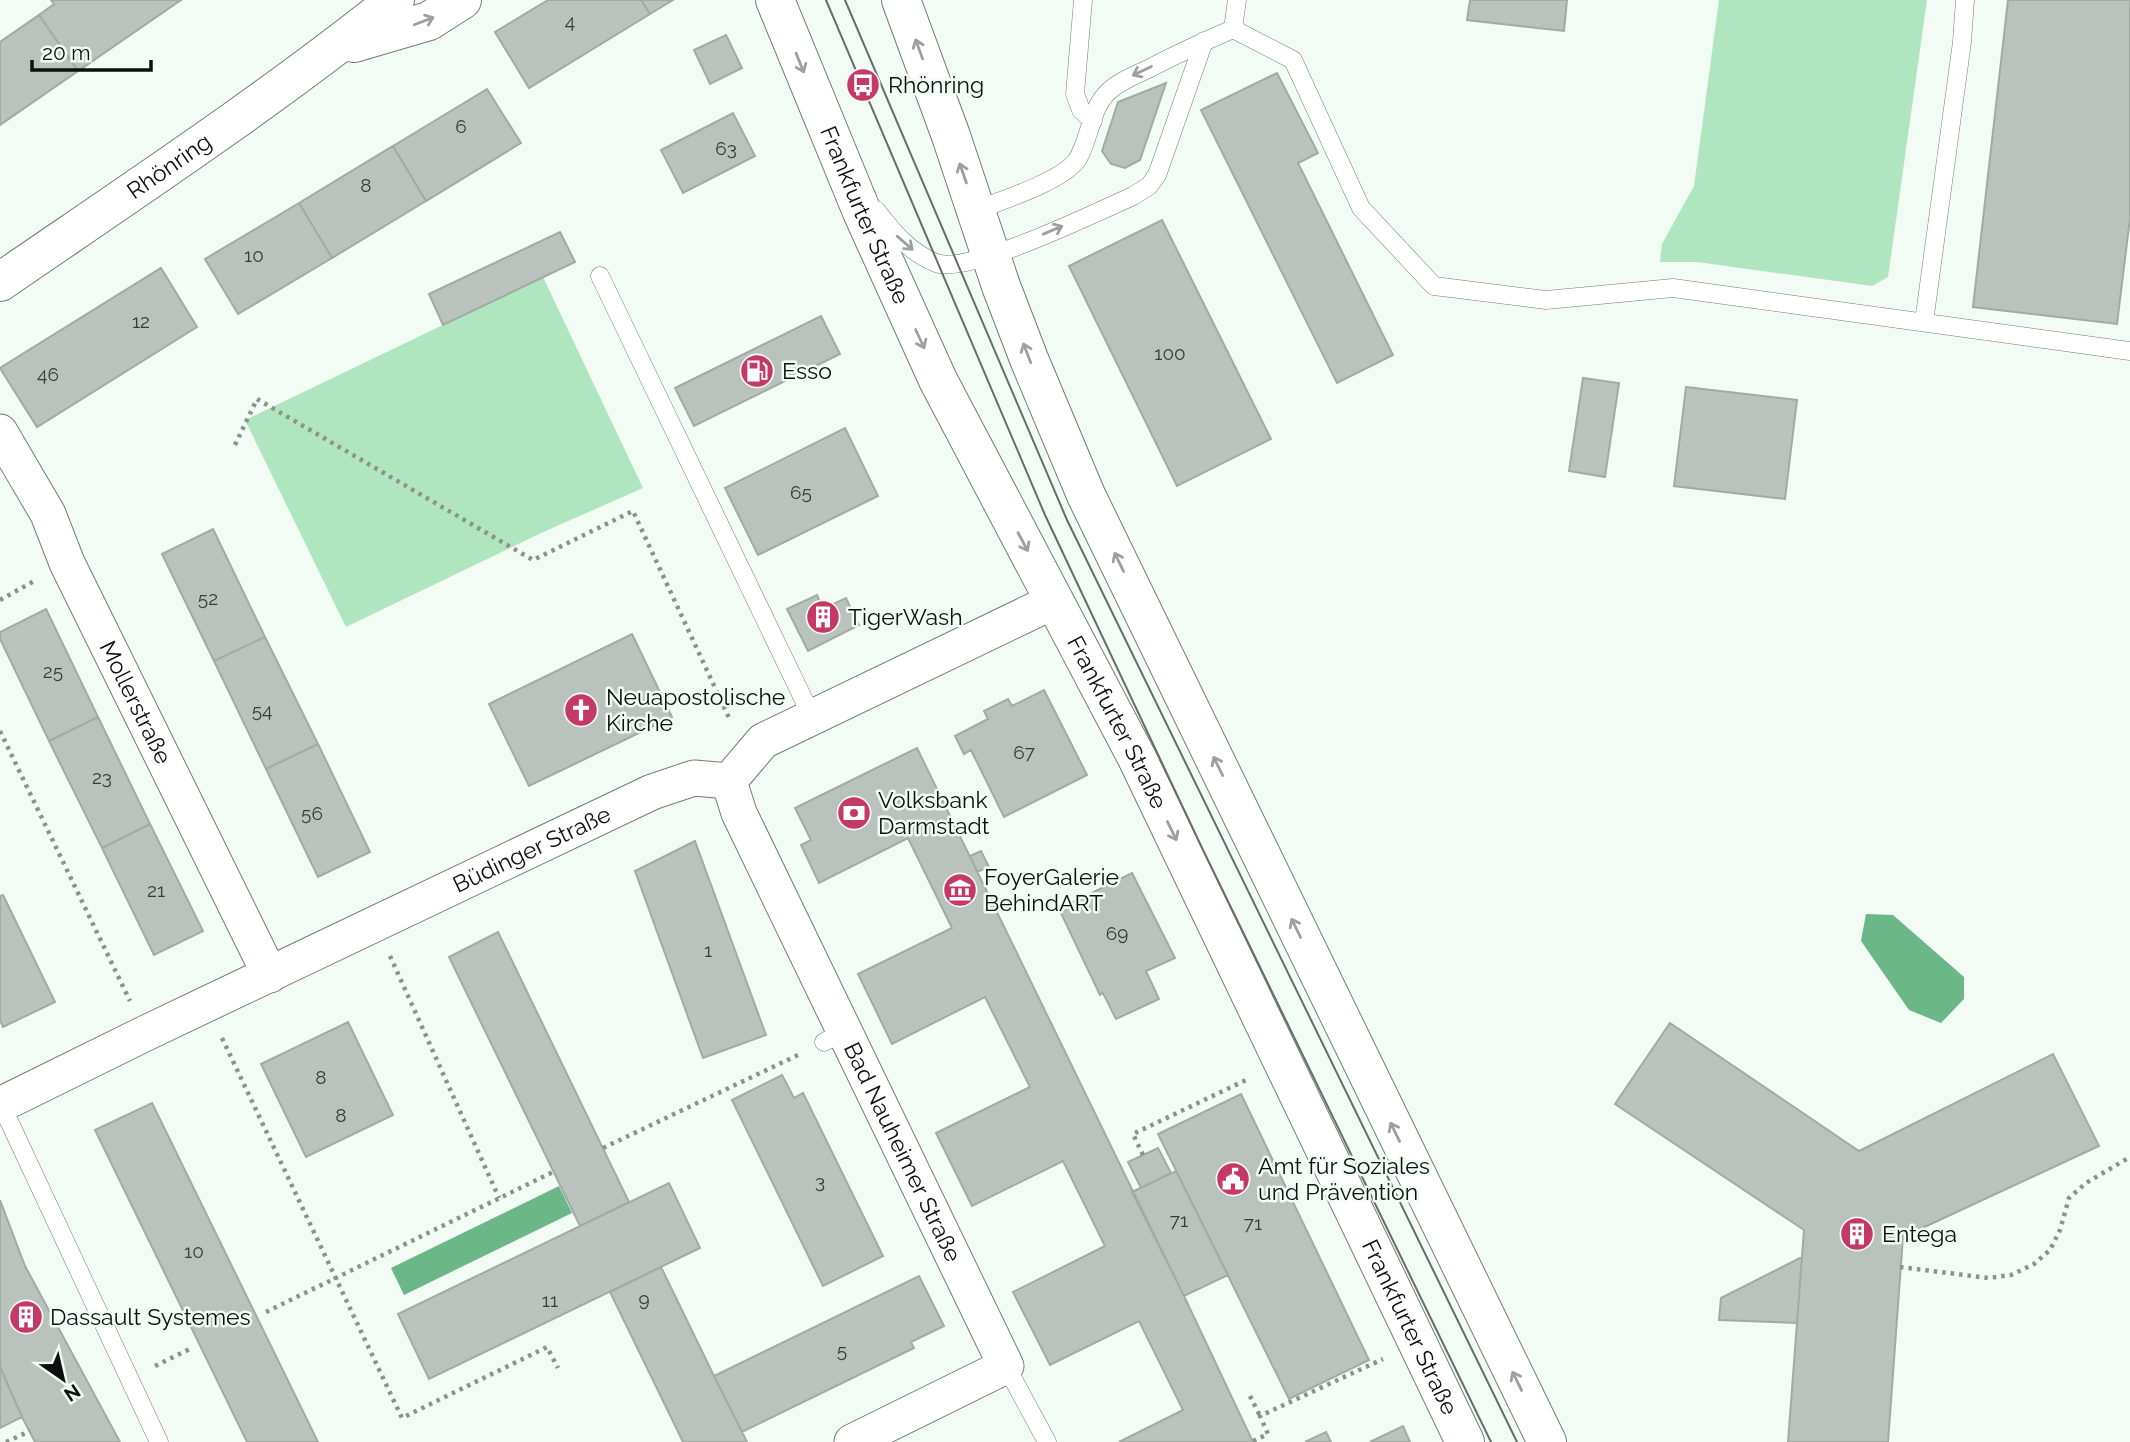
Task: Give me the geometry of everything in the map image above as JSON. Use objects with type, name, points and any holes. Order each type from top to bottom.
[{"type":"main road","name":"Rhönring","points":[[0,282],[216,134],[335,48],[395,0]]},
{"type":"main road","name":"Rhönring","points":[[335,48],[429,21],[462,0]]},
{"type":"main road","name":"Frankfurter Straße","points":[[775,0],[862,212],[939,380],[1149,783],[1465,1442]]},
{"type":"main road","points":[[901,0],[990,256],[1029,359],[1086,495],[1547,1442]]},
{"type":"street","name":"Mollerstraße","points":[[0,432],[48,514],[67,563],[270,975]]},
{"type":"street","points":[[738,770],[763,741],[1054,601]]},
{"type":"street","name":"Büdinger Straße","points":[[0,1105],[652,792],[694,778],[738,770]]},
{"type":"street","name":"Bad Nauheimer Straße","points":[[738,770],[739,813],[834,1037],[1006,1366]]},
{"type":"street","points":[[852,1442],[1006,1366]]},
{"type":"lane","points":[[1083,0],[1074,94],[1081,110],[1093,121]]},
{"type":"lane","points":[[1233,29],[1237,0]]},
{"type":"lane","points":[[1924,322],[1962,42],[1965,0]]},
{"type":"lane","points":[[976,210],[1055,178],[1068,170],[1077,160],[1100,101],[1109,90],[1233,29],[1293,60],[1360,208],[1434,286],[1546,300],[1672,288],[2130,351]]},
{"type":"lane","points":[[846,172],[889,227],[905,245],[918,253],[938,264],[957,265],[990,256],[1133,196],[1149,186],[1157,175],[1204,41]]},
{"type":"lane","points":[[600,276],[813,717]]},
{"type":"lane","points":[[0,1105],[159,1442]]},
{"type":"lane","points":[[1006,1366],[1047,1442]]},
{"type":"path","points":[[235,445],[257,399],[533,560],[633,511],[738,770]]},
{"type":"path","points":[[0,732],[146,1033]]},
{"type":"path","points":[[375,925],[499,1198]]},
{"type":"path","points":[[207,1006],[402,1418],[547,1347],[558,1368]]},
{"type":"path","points":[[603,1148],[834,1037]]},
{"type":"path","points":[[1143,1155],[1133,1135],[1256,1075]]},
{"type":"path","points":[[1900,1267],[1988,1278],[2011,1275],[2034,1264],[2050,1250],[2060,1230],[2069,1198],[2086,1184],[2130,1157]]},
{"type":"path","points":[[266,1312],[553,1172]]},
{"type":"path","points":[[130,1379],[191,1348]]},
{"type":"path","points":[[1260,1416],[1394,1355]]},
{"type":"path","points":[[1250,1396],[1268,1434],[1253,1441]]},
{"type":"path","points":[[6,1442],[30,1431]]},
{"type":"shaded area","points":[[1719,0],[1927,0],[1888,277],[1872,286],[1697,262],[1660,262],[1662,244],[1694,186]]},
{"type":"shaded area","points":[[543,277],[643,488],[541,533],[346,627],[245,420]]},
{"type":"shaded area","points":[[1866,914],[1893,915],[1964,977],[1964,999],[1941,1023],[1909,1010],[1861,941]]},
{"type":"shaded area","points":[[559,1186],[572,1213],[404,1295],[391,1268]]},
{"type":"building","points":[[51,0],[181,0],[78,71],[39,15],[54,4]]},
{"type":"building","points":[[548,0],[641,0],[650,14],[529,88],[495,32]]},
{"type":"building","points":[[641,0],[673,0],[650,14]]},
{"type":"building","points":[[1470,0],[1567,0],[1564,31],[1467,20]]},
{"type":"building","points":[[2008,0],[2130,0],[2130,218],[2117,324],[1973,307]]},
{"type":"building","points":[[39,15],[78,71],[0,125],[0,42]]},
{"type":"building","points":[[726,35],[742,68],[710,84],[694,50]]},
{"type":"building","points":[[1277,73],[1318,153],[1298,163],[1393,355],[1337,383],[1201,110]]},
{"type":"building","points":[[1166,83],[1140,160],[1125,168],[1111,164],[1102,151],[1118,102]]},
{"type":"building","points":[[487,89],[521,143],[426,201],[393,146]]},
{"type":"building","points":[[733,113],[755,156],[683,193],[661,150]]},
{"type":"building","points":[[393,146],[426,201],[332,258],[299,203]]},
{"type":"building","points":[[299,203],[332,258],[238,314],[205,259]]},
{"type":"building","points":[[1162,220],[1271,439],[1177,486],[1069,266]]},
{"type":"building","points":[[560,232],[575,262],[443,325],[429,294]]},
{"type":"building","points":[[161,268],[197,327],[37,427],[0,368]]},
{"type":"building","name":"Esso","points":[[821,316],[840,354],[694,426],[675,388]]},
{"type":"building","points":[[1583,378],[1619,383],[1605,477],[1569,471]]},
{"type":"building","points":[[1686,387],[1797,400],[1785,499],[1674,486]]},
{"type":"building","points":[[845,428],[878,496],[758,555],[725,488]]},
{"type":"building","points":[[213,529],[265,637],[214,661],[162,554]]},
{"type":"building","name":"TigerWash","points":[[817,595],[823,609],[846,598],[859,625],[808,651],[787,609]]},
{"type":"building","points":[[46,609],[98,717],[49,741],[0,639],[0,632]]},
{"type":"building","name":"Neuapostolische Kirche","points":[[632,634],[672,717],[529,786],[489,704]]},
{"type":"building","points":[[265,637],[318,744],[266,769],[214,661]]},
{"type":"building","points":[[1044,690],[1087,775],[1004,817],[971,750],[964,754],[955,736],[988,719],[984,711],[1008,699],[1012,706]]},
{"type":"building","points":[[98,717],[150,824],[102,848],[49,741]]},
{"type":"building","points":[[318,744],[370,852],[318,877],[266,769]]},
{"type":"building","points":[[917,748],[1253,1442],[1119,1442],[1183,1410],[1139,1321],[1050,1365],[1013,1292],[1105,1246],[1063,1161],[972,1206],[936,1133],[1030,1087],[985,997],[892,1044],[858,974],[952,928],[908,838],[819,883],[801,845],[811,840],[795,808]]},
{"type":"building","points":[[150,824],[203,931],[154,955],[102,848]]},
{"type":"building","points":[[695,841],[766,1035],[703,1058],[635,871]]},
{"type":"building","points":[[981,851],[989,867],[977,872],[970,856]]},
{"type":"building","points":[[1132,873],[1175,958],[1146,971],[1159,999],[1116,1019],[1103,993],[1100,995],[1059,909]]},
{"type":"building","points":[[3,895],[55,1002],[3,1027],[0,1020],[0,896]]},
{"type":"building","points":[[498,932],[629,1202],[580,1226],[449,957]]},
{"type":"building","points":[[348,1022],[393,1115],[306,1157],[261,1064]]},
{"type":"building","name":"Entega","points":[[1670,1023],[1859,1151],[2053,1054],[2099,1146],[1903,1237],[1888,1442],[1788,1442],[1804,1230],[1615,1104]]},
{"type":"building","points":[[782,1075],[794,1098],[803,1093],[883,1256],[823,1286],[732,1100]]},
{"type":"building","points":[[1241,1094],[1369,1360],[1289,1399],[1158,1134]]},
{"type":"building","points":[[152,1103],[318,1442],[247,1442],[95,1130]]},
{"type":"building","points":[[1158,1148],[1171,1173],[1141,1188],[1128,1162]]},
{"type":"building","points":[[1176,1171],[1228,1275],[1184,1296],[1132,1192]]},
{"type":"building","points":[[669,1183],[700,1248],[429,1379],[398,1314]]},
{"type":"building","name":"Dassault Systemes","points":[[0,1200],[25,1266],[120,1442],[35,1442],[22,1417],[0,1367]]},
{"type":"building","points":[[1802,1257],[1797,1323],[1719,1320],[1721,1298]]},
{"type":"building","points":[[661,1267],[747,1442],[683,1442],[610,1292]]},
{"type":"building","points":[[919,1276],[944,1326],[911,1342],[914,1348],[742,1432],[714,1376]]},
{"type":"building","points":[[0,1367],[22,1417],[0,1428]]},
{"type":"building","points":[[1403,1426],[1410,1442],[1370,1442]]},
{"type":"building","points":[[1326,1432],[1331,1442],[1305,1442]]},
{"type":"tram line","points":[[826,0],[1045,515],[1203,850],[1491,1442]]},
{"type":"tram line","points":[[845,0],[1067,520],[1517,1442]]},
{"type":"place","name":"Rhönring","points":[[863,85]]},
{"type":"place","name":"Esso","points":[[757,371]]},
{"type":"place","name":"TigerWash","points":[[823,617]]},
{"type":"place","name":"Neuapostolische Kirche","points":[[581,710]]},
{"type":"place","name":"Volksbank Darmstadt","points":[[854,813]]},
{"type":"place","name":"FoyerGalerie BehindART","points":[[960,890]]},
{"type":"place","name":"Amt für Soziales und Prävention","points":[[1233,1179]]},
{"type":"place","name":"Entega","points":[[1857,1234]]},
{"type":"place","name":"Dassault Systemes","points":[[26,1317]]}]
